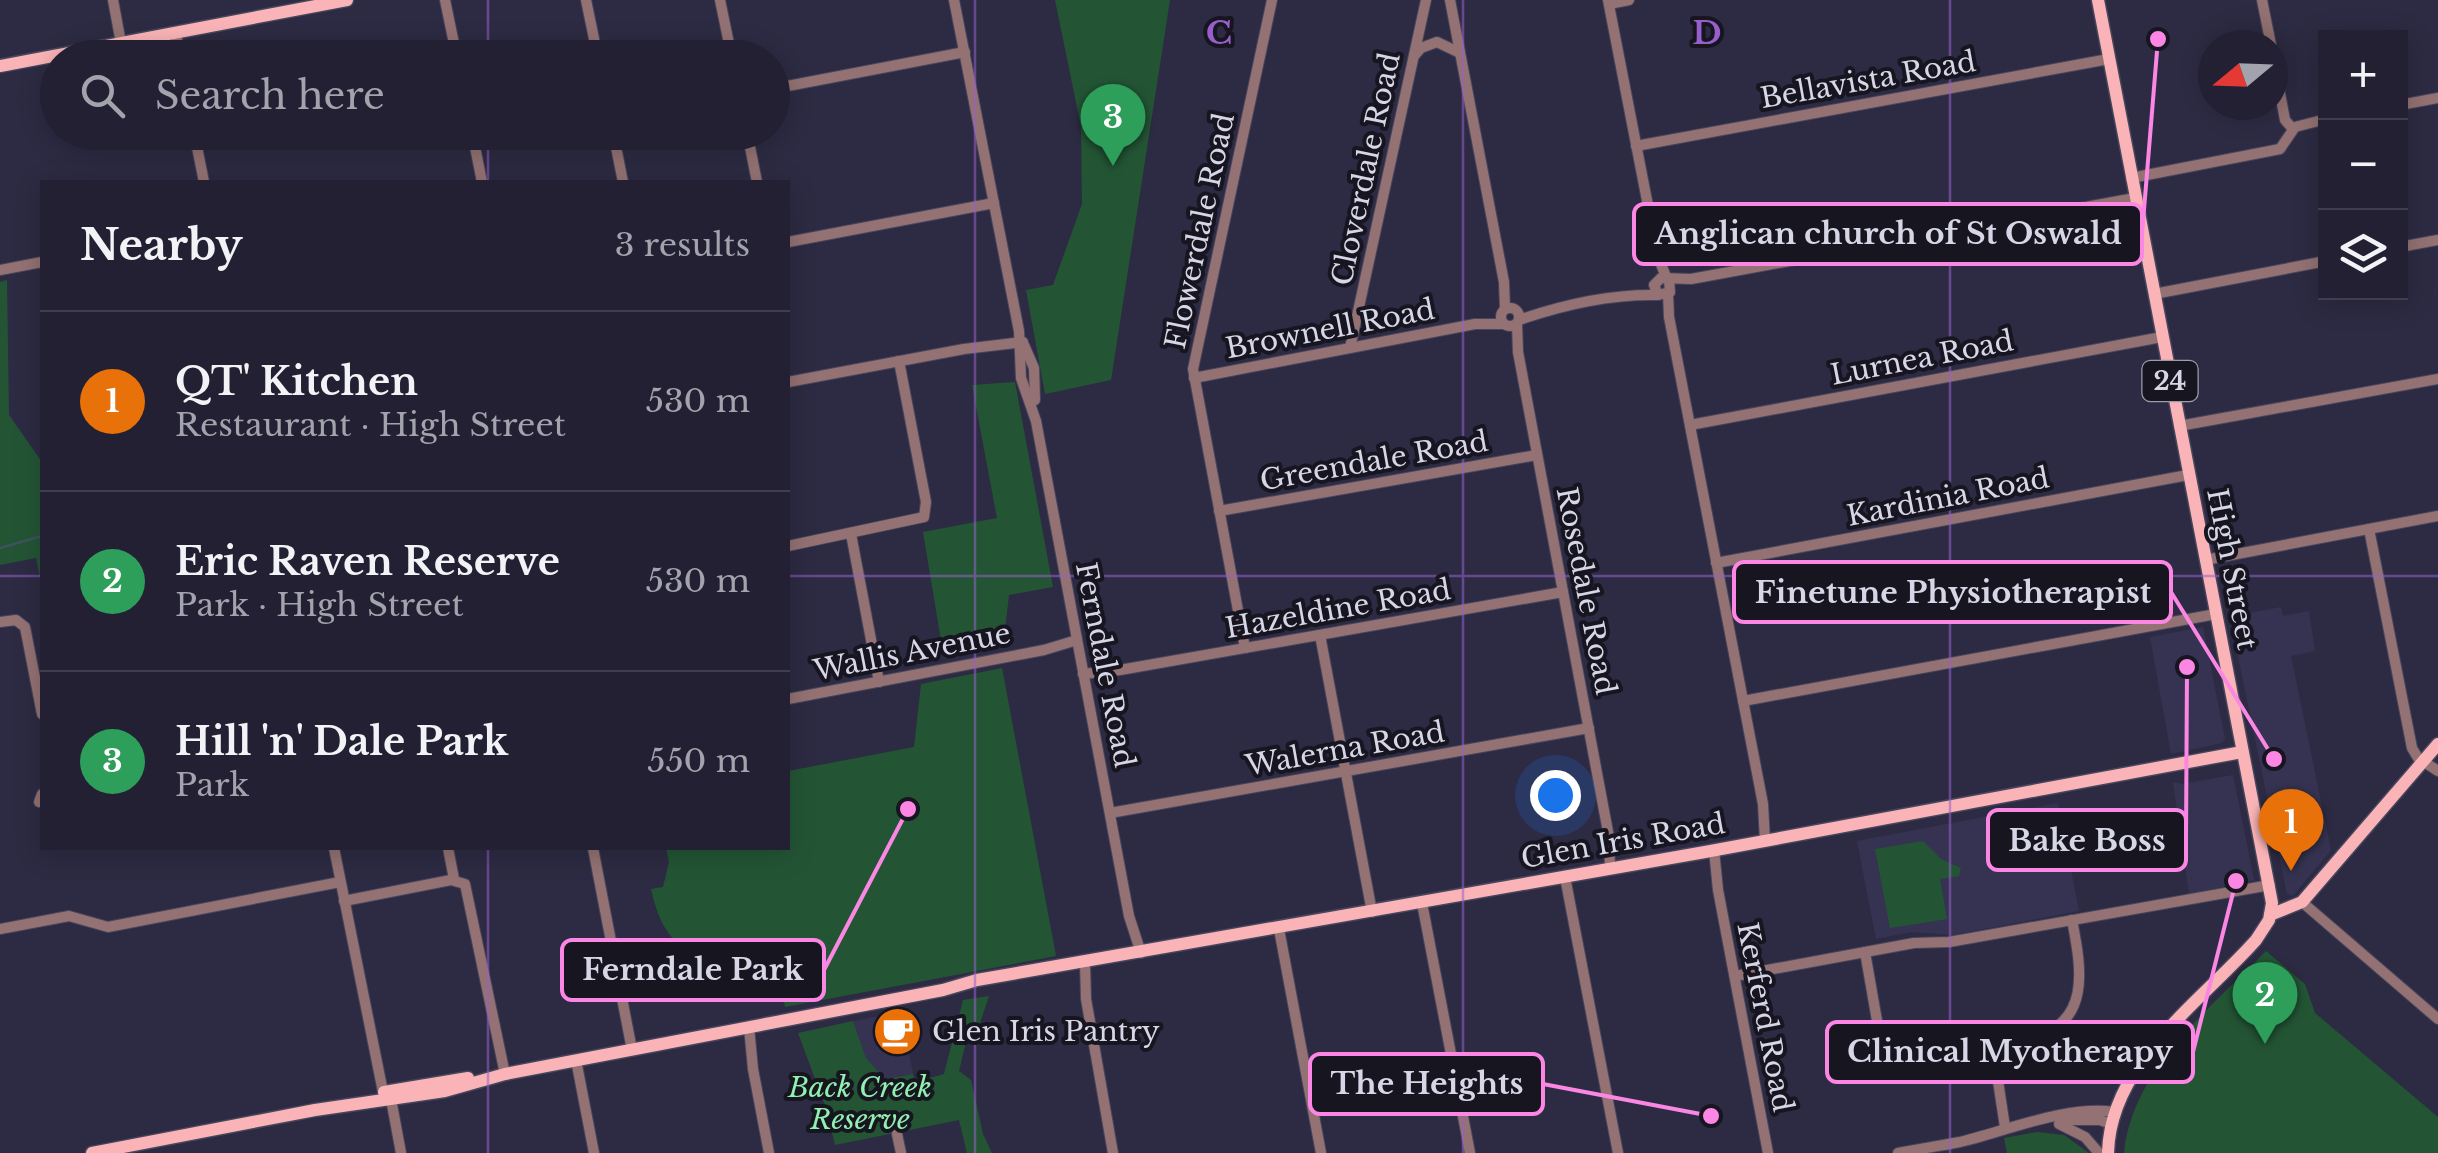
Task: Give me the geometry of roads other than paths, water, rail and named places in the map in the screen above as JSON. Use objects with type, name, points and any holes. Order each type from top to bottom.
[{"type":"main road","points":[[137,40],[290,5],[348,0]]},
{"type":"main road","name":"High Street","points":[[2098,0],[2270,885],[2270,916]]},
{"type":"main road","points":[[0,66],[40,58]]},
{"type":"main road","points":[[2108,1153],[2113,1118],[2141,1063],[2256,940],[2270,916],[2302,902],[2438,744]]},
{"type":"main road","name":"Glen Iris Road","points":[[92,1153],[968,982],[2242,752]]},
{"type":"main road","name":"Glen Iris Road","points":[[315,1110],[387,1096],[445,1091],[505,1074]]},
{"type":"street","points":[[113,0],[120,40]]},
{"type":"street","points":[[445,0],[453,40]]},
{"type":"street","points":[[586,0],[594,40]]},
{"type":"street","points":[[720,0],[728,40]]},
{"type":"street","name":"Ferndale Road","points":[[954,0],[1021,339],[1021,378],[1036,422],[1136,954]]},
{"type":"street","name":"Flowerdale Road","points":[[1245,648],[1194,378],[1272,0]]},
{"type":"street","name":"Cloverdale Road","points":[[1350,348],[1426,0]]},
{"type":"street","name":"Rosedale Road","points":[[1450,0],[1615,868]]},
{"type":"street","points":[[1629,0],[1609,2],[1770,840]]},
{"type":"street","points":[[2262,0],[2268,30]]},
{"type":"street","points":[[173,33],[174,40]]},
{"type":"street","points":[[1414,57],[1421,48],[1437,42],[1460,53]]},
{"type":"street","points":[[790,86],[965,52]]},
{"type":"street","name":"Bellavista Road","points":[[1636,146],[2109,58]]},
{"type":"street","points":[[2408,104],[2438,98]]},
{"type":"street","points":[[2286,120],[2293,129]]},
{"type":"street","points":[[2131,178],[2276,150],[2285,145],[2293,129],[2323,120]]},
{"type":"street","points":[[198,150],[204,180]]},
{"type":"street","points":[[476,150],[482,180]]},
{"type":"street","points":[[617,150],[623,180]]},
{"type":"street","points":[[751,150],[757,180]]},
{"type":"street","name":"Brownell Road","points":[[1194,378],[2135,198]]},
{"type":"street","points":[[790,242],[994,203]]},
{"type":"street","points":[[2408,246],[2438,240]]},
{"type":"street","points":[[0,270],[40,262]]},
{"type":"street","points":[[2154,294],[2318,263]]},
{"type":"street","name":"Lurnea Road","points":[[1690,425],[2162,336]]},
{"type":"street","points":[[790,382],[1021,339]]},
{"type":"street","points":[[790,546],[924,517],[926,502],[900,361]]},
{"type":"street","points":[[2179,426],[2438,379]]},
{"type":"street","name":"Greendale Road","points":[[1219,511],[1537,455]]},
{"type":"street","name":"Kardinia Road","points":[[1716,563],[2188,475]]},
{"type":"street","points":[[2205,560],[2438,516]]},
{"type":"street","points":[[2369,529],[2412,748],[2415,756],[2438,771]]},
{"type":"street","points":[[851,534],[879,682]]},
{"type":"street","name":"Hazeldine Road","points":[[1084,677],[1562,592]]},
{"type":"street","points":[[1743,702],[2216,614]]},
{"type":"street","points":[[0,622],[16,620],[25,627],[40,704]]},
{"type":"street","points":[[1320,635],[1372,912]]},
{"type":"street","name":"Wallis Avenue","points":[[790,699],[1078,644]]},
{"type":"street","name":"Walerna Road","points":[[1110,814],[1589,728]]},
{"type":"street","points":[[334,850],[401,1153]]},
{"type":"street","points":[[448,850],[454,880]]},
{"type":"street","points":[[593,850],[632,1050]]},
{"type":"street","name":"Kerferd Road","points":[[1709,851],[1768,1153]]},
{"type":"street","points":[[1566,877],[1618,1153]]},
{"type":"street","points":[[344,901],[454,880],[466,884],[505,1074]]},
{"type":"street","points":[[0,928],[69,916],[108,927],[340,882]]},
{"type":"street","points":[[1734,976],[2270,885]]},
{"type":"street","points":[[2302,902],[2438,1019]]},
{"type":"street","points":[[1422,903],[1470,1153]]},
{"type":"street","points":[[2005,1127],[1994,1056],[2003,1045],[2050,1030],[2074,1006],[2082,974],[2072,920]]},
{"type":"street","points":[[1278,929],[1322,1153]]},
{"type":"street","points":[[1864,952],[1879,1032]]},
{"type":"street","points":[[1080,964],[1113,1153]]},
{"type":"street","points":[[744,1028],[769,1153]]},
{"type":"street","points":[[576,1060],[594,1153]]},
{"type":"street","points":[[1899,1153],[1960,1142],[2005,1127],[2049,1120],[2113,1118]]},
{"type":"street","points":[[2049,1120],[2075,1131],[2099,1153]]},
{"type":"street","points":[[896,1134],[901,1153]]},
{"type":"waterway","points":[[0,548],[40,537]]},
{"type":"place","name":"Anglican church of St Oswald","points":[[2158,39]]},
{"type":"place","name":"Hill 'n' Dale Park","points":[[1113,166]]},
{"type":"place","name":"Bake Boss","points":[[2187,667]]},
{"type":"place","name":"Finetune Physiotherapist","points":[[2274,759]]},
{"type":"place","name":"Ferndale Park","points":[[908,809]]},
{"type":"place","name":"QT' Kitchen","points":[[2291,871]]},
{"type":"place","name":"Clinical Myotherapy","points":[[2236,881]]},
{"type":"place","name":"Glen Iris Pantry","points":[[897,1031]]},
{"type":"place","name":"Eric Raven Reserve","points":[[2265,1044]]},
{"type":"place","name":"The Heights","points":[[1711,1116]]},
{"type":"park label","name":"Back Creek Reserve","points":[[860,1103]]}]
